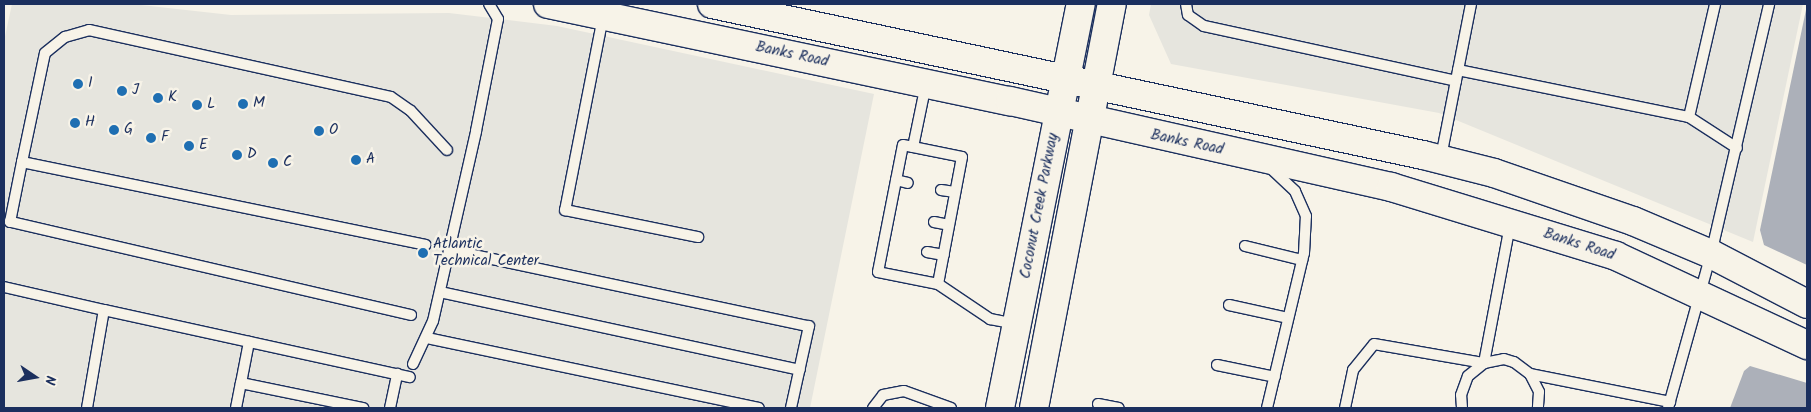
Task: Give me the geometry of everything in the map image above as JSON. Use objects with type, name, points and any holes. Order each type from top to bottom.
[{"type":"street","name":"Banks Road","points":[[548,4],[926,83],[1391,187],[1616,256],[1807,345]]},
{"type":"street","points":[[712,4],[1440,160],[1563,196],[1711,254],[1807,304]]},
{"type":"street","name":"Coconut Creek Parkway","points":[[1000,408],[1080,4]]},
{"type":"street","points":[[1034,408],[1112,4]]},
{"type":"lane","points":[[413,364],[427,338],[450,250],[498,19],[488,4]]},
{"type":"lane","points":[[1186,4],[1188,15],[1204,26],[1457,76],[1689,117],[1737,148]]},
{"type":"lane","points":[[1440,160],[1471,4]]},
{"type":"lane","points":[[1689,117],[1715,4]]},
{"type":"lane","points":[[1345,408],[1353,370],[1374,344],[1484,363],[1509,360],[1530,374],[1669,405],[1711,254],[1769,4]]},
{"type":"lane","points":[[604,16],[565,210],[698,237]]},
{"type":"lane","points":[[411,315],[10,222],[45,53],[65,37],[89,30],[391,97],[411,112],[447,150]]},
{"type":"lane","points":[[913,147],[926,83]]},
{"type":"lane","points":[[938,284],[962,157],[904,145],[878,272],[938,284],[990,319],[1016,324]]},
{"type":"lane","points":[[1261,159],[1295,191],[1306,216],[1302,260],[1267,408]]},
{"type":"lane","points":[[22,162],[426,245]]},
{"type":"lane","points":[[896,180],[908,183]]},
{"type":"lane","points":[[941,190],[955,192]]},
{"type":"lane","points":[[890,213],[901,216]]},
{"type":"lane","points":[[934,222],[949,225]]},
{"type":"lane","points":[[1484,363],[1510,224]]},
{"type":"lane","points":[[884,243],[895,245]]},
{"type":"lane","points":[[1245,246],[1302,260]]},
{"type":"lane","points":[[450,250],[810,326],[790,408]]},
{"type":"lane","points":[[927,252],[944,255]]},
{"type":"lane","points":[[4,287],[410,377]]},
{"type":"lane","points":[[440,292],[800,370]]},
{"type":"lane","points":[[1229,305],[1288,318]]},
{"type":"lane","points":[[87,408],[104,310]]},
{"type":"lane","points":[[427,338],[759,408]]},
{"type":"lane","points":[[236,408],[250,342]]},
{"type":"lane","points":[[1462,408],[1463,385],[1475,368],[1484,363]]},
{"type":"lane","points":[[1217,365],[1275,377]]},
{"type":"lane","points":[[390,408],[397,374]]},
{"type":"lane","points":[[1530,374],[1539,392],[1538,408]]},
{"type":"lane","points":[[241,383],[363,408]]},
{"type":"lane","points":[[872,408],[883,395],[904,392],[951,408]]},
{"type":"lane","points":[[1098,404],[1119,408]]},
{"type":"shaded area","name":"Atlantic Technical Center","points":[[12,4],[132,4],[231,15],[449,13],[557,26],[874,94],[810,408],[4,408],[4,41]]},
{"type":"shaded area","points":[[1151,4],[1803,4],[1753,242],[1439,113],[1171,64],[1149,15]]},
{"type":"shaded area","points":[[1807,5],[1807,265],[1764,245],[1760,230]]},
{"type":"shaded area","points":[[1750,366],[1807,383],[1807,408],[1730,408],[1744,371]]},
{"type":"place","name":"I","points":[[78,84]]},
{"type":"place","name":"J","points":[[122,91]]},
{"type":"place","name":"K","points":[[158,98]]},
{"type":"place","name":"M","points":[[243,104]]},
{"type":"place","name":"L","points":[[197,105]]},
{"type":"place","name":"H","points":[[75,123]]},
{"type":"place","name":"G","points":[[114,130]]},
{"type":"place","name":"O","points":[[319,131]]},
{"type":"place","name":"F","points":[[151,138]]},
{"type":"place","name":"E","points":[[189,146]]},
{"type":"place","name":"D","points":[[237,155]]},
{"type":"place","name":"A","points":[[356,160]]},
{"type":"place","name":"C","points":[[273,163]]},
{"type":"place","name":"Atlantic Technical Center","points":[[423,253]]}]
